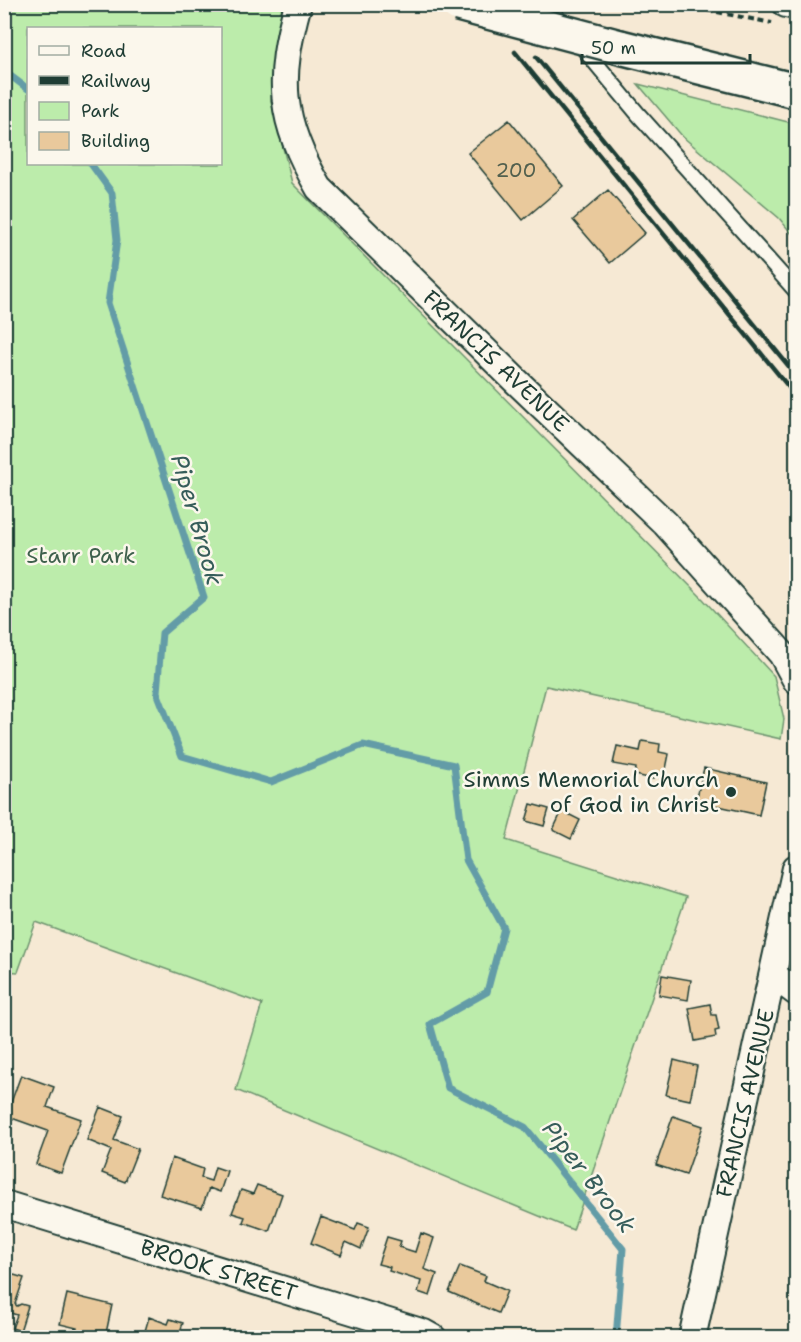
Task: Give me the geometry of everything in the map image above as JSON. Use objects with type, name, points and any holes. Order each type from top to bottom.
[{"type":"main road","points":[[458,4],[796,91]]},
{"type":"street","name":"FRANCIS AVENUE","points":[[298,4],[288,45],[285,104],[290,128],[306,166],[319,188],[665,523],[782,654],[796,680]]},
{"type":"street","points":[[780,14],[796,6]]},
{"type":"street","name":"FRANCIS AVENUE","points":[[692,1338],[796,868]]},
{"type":"street","points":[[773,975],[796,992]]},
{"type":"street","name":"BROOK STREET","points":[[4,1204],[424,1333],[433,1338]]},
{"type":"lane","points":[[547,4],[638,114],[796,291]]},
{"type":"path","points":[[676,4],[780,14]]},
{"type":"green space","name":"Starr Park","points":[[4,5],[282,5],[271,101],[292,183],[703,599],[774,676],[784,719],[781,739],[546,686],[506,840],[686,897],[573,1230],[236,1090],[262,1004],[36,922],[18,972],[5,971]]},
{"type":"green space","points":[[638,84],[796,124],[796,239],[779,218],[683,137]]},
{"type":"building","points":[[509,120],[563,186],[523,220],[468,153]]},
{"type":"building","points":[[608,190],[645,233],[610,263],[573,220]]},
{"type":"building","points":[[642,741],[660,744],[659,752],[669,754],[665,774],[654,772],[653,779],[635,775],[636,768],[613,764],[617,746],[640,751]]},
{"type":"building","name":"Simms Memorial Church of God in Christ","points":[[704,768],[766,782],[759,815],[696,801]]},
{"type":"building","points":[[531,804],[549,809],[544,826],[526,821]]},
{"type":"building","points":[[562,811],[580,820],[571,839],[553,830]]},
{"type":"building","points":[[662,975],[691,980],[688,1000],[659,995]]},
{"type":"building","points":[[710,1004],[712,1015],[716,1015],[719,1030],[715,1031],[716,1037],[695,1041],[689,1008]]},
{"type":"building","points":[[674,1060],[697,1066],[690,1100],[666,1095]]},
{"type":"building","points":[[21,1075],[54,1087],[47,1107],[81,1119],[61,1173],[36,1164],[48,1131],[6,1116]]},
{"type":"building","points":[[100,1107],[123,1116],[114,1140],[138,1149],[125,1182],[102,1173],[111,1150],[87,1140]]},
{"type":"building","points":[[673,1116],[703,1126],[686,1175],[656,1165]]},
{"type":"building","points":[[172,1158],[203,1169],[201,1178],[211,1181],[215,1167],[227,1171],[220,1192],[209,1188],[202,1208],[160,1195]]},
{"type":"building","points":[[257,1185],[282,1194],[269,1231],[243,1222],[245,1217],[232,1213],[241,1190],[253,1194]]},
{"type":"building","points":[[321,1217],[355,1230],[358,1223],[369,1227],[361,1249],[346,1242],[341,1255],[311,1243]]},
{"type":"building","points":[[421,1233],[434,1238],[424,1269],[437,1274],[430,1296],[418,1292],[421,1281],[389,1271],[390,1267],[378,1264],[387,1237],[401,1241],[399,1247],[415,1252]]},
{"type":"building","points":[[460,1266],[486,1276],[484,1281],[507,1291],[498,1313],[449,1292]]},
{"type":"building","points":[[4,1272],[24,1278],[15,1304],[28,1306],[20,1331],[12,1328],[17,1315],[4,1311]]},
{"type":"building","points":[[67,1294],[112,1305],[105,1338],[74,1338],[77,1328],[60,1324]]},
{"type":"building","points":[[149,1317],[168,1324],[170,1319],[183,1323],[178,1338],[143,1338]]},
{"type":"waterway","name":"Piper Brook","points":[[4,71],[27,88]]},
{"type":"waterway","name":"Piper Brook","points":[[92,165],[112,193],[117,240],[108,303],[204,597],[162,633],[157,692],[182,756],[271,782],[363,745],[454,765],[466,860],[504,928],[487,992],[430,1024],[448,1088],[525,1127],[623,1249],[616,1338]]},
{"type":"railway","points":[[515,52],[796,396]]},
{"type":"railway","points":[[536,57],[796,375]]},
{"type":"place","name":"Simms Memorial Church of God in Christ","points":[[731,792]]}]
